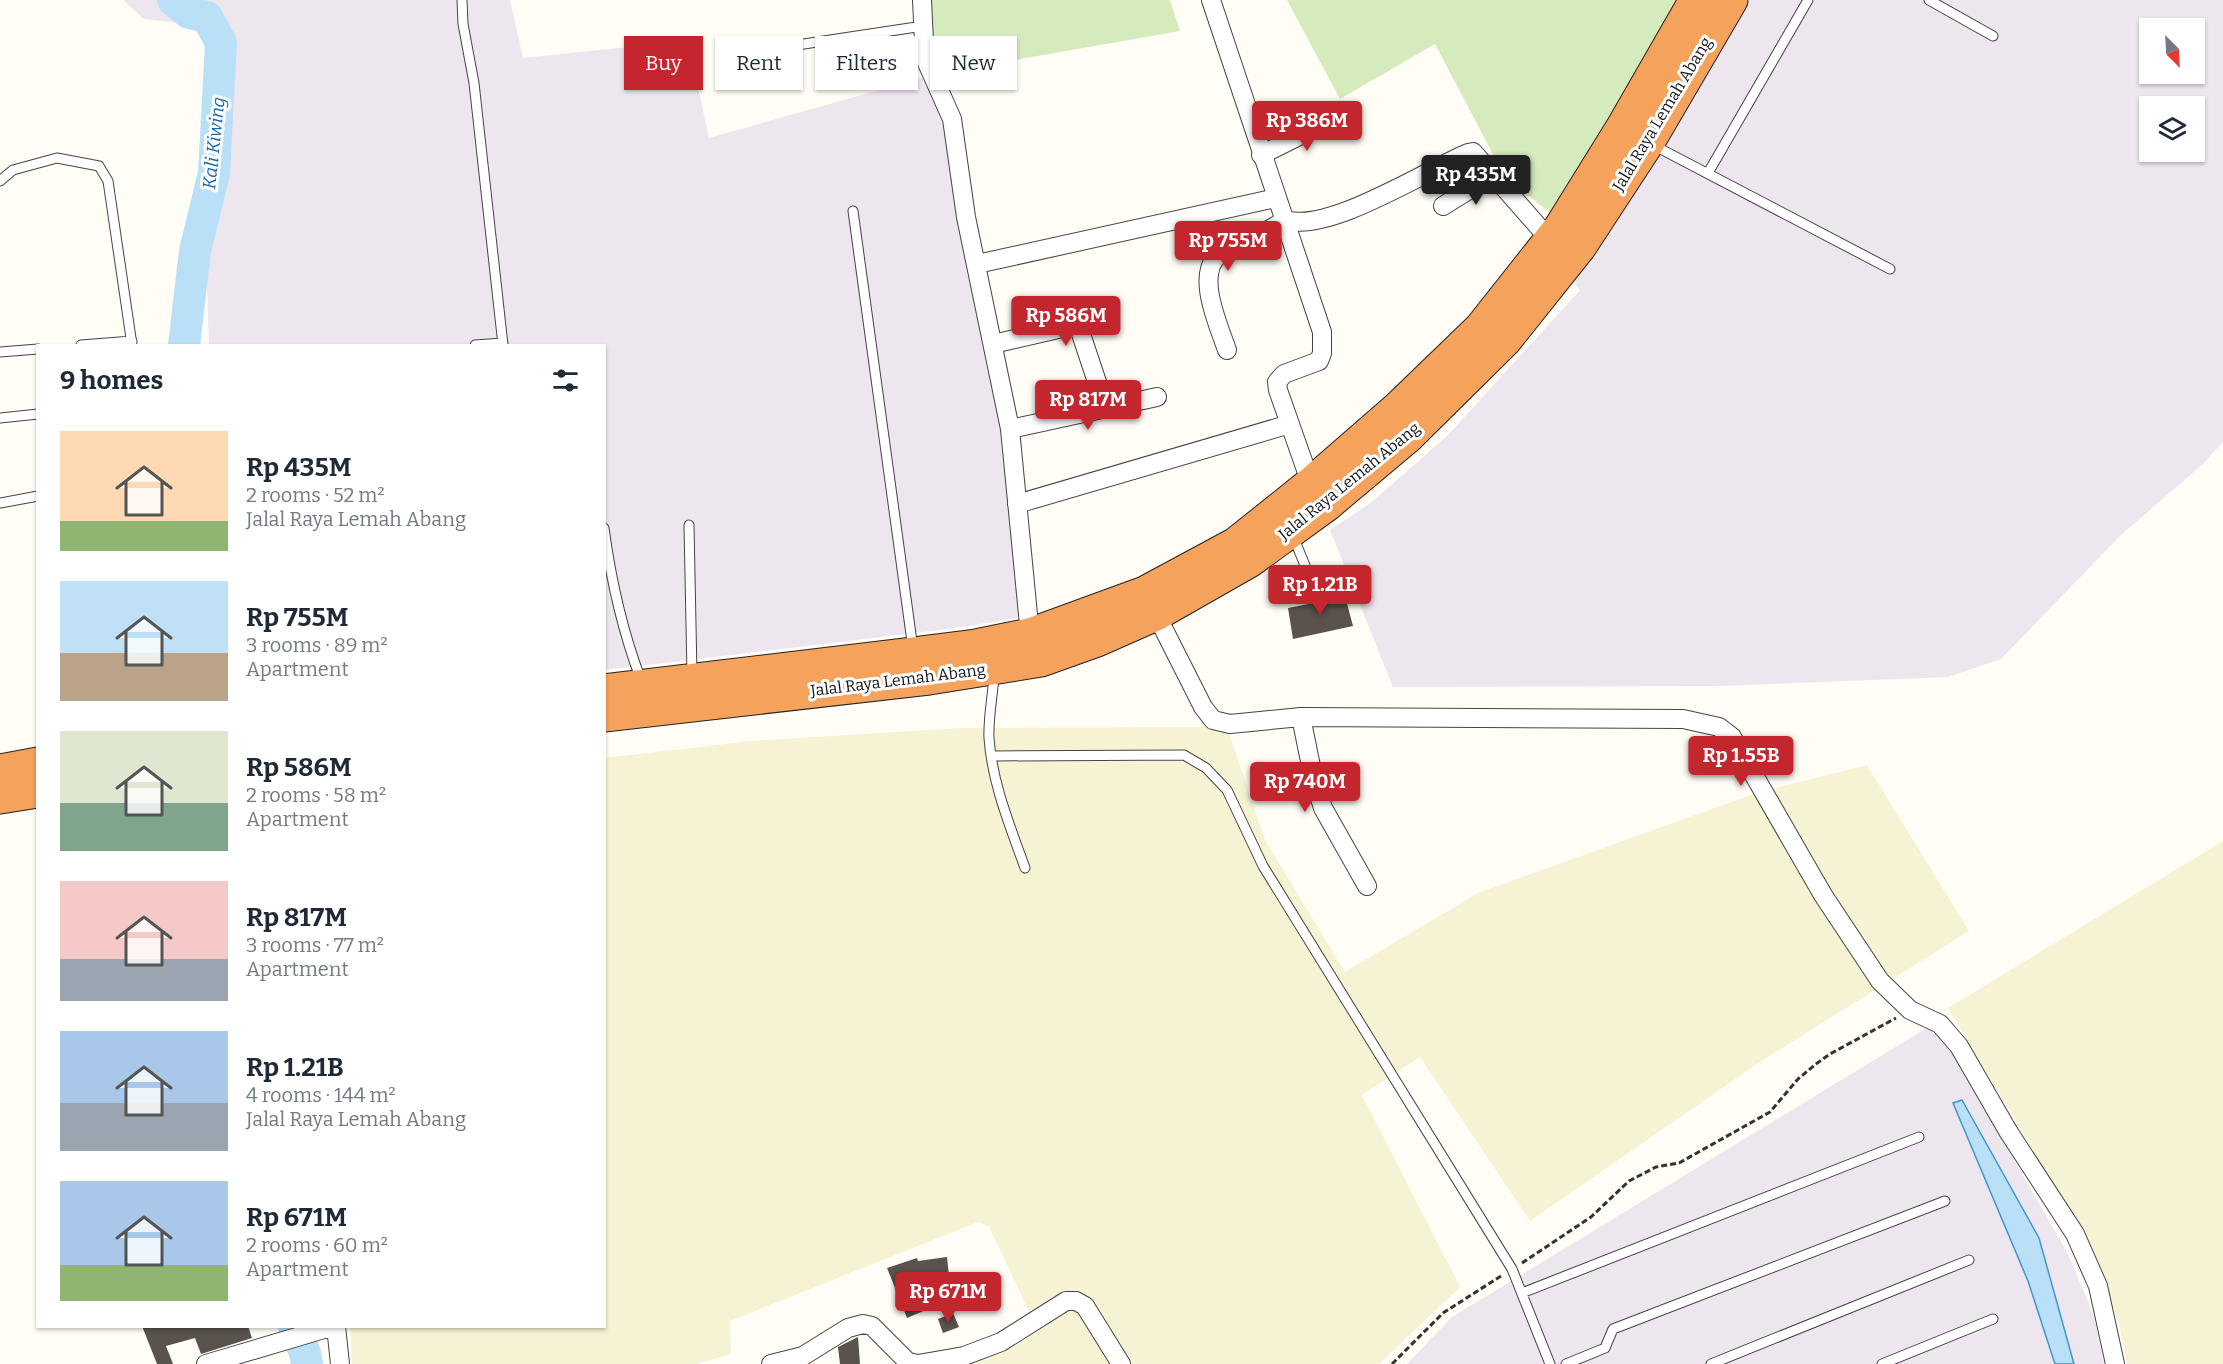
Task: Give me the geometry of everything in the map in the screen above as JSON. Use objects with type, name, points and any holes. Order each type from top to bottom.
[{"type":"highway","name":"Jalal Raya Lemah Abang","points":[[606,715],[995,668],[1041,660],[1097,640],[1156,614],[1249,561],[1326,505],[1408,436],[1505,340],[1580,246],[1635,134],[1696,0]]},
{"type":"highway","name":"Jalal Raya Lemah Abang","points":[[606,691],[976,646],[1030,635],[1146,593],[1236,544],[1311,484],[1396,410],[1481,328],[1635,134],[1731,0]]},
{"type":"highway","points":[[0,771],[36,764]]},
{"type":"highway","points":[[0,797],[36,791]]},
{"type":"street","points":[[922,0],[927,63],[952,119],[966,217],[1010,429],[1030,635]]},
{"type":"street","points":[[1210,0],[1322,332],[1322,353],[1319,361],[1284,374],[1277,382],[1311,484]]},
{"type":"street","points":[[1261,155],[1337,117]]},
{"type":"street","points":[[1227,350],[1209,296],[1208,279],[1214,260],[1220,254],[1286,220],[1295,223],[1330,217],[1361,205],[1468,153],[1473,152],[1476,155],[1491,176],[1551,241]]},
{"type":"street","points":[[1443,206],[1491,176]]},
{"type":"street","points":[[976,264],[1276,198]]},
{"type":"street","points":[[993,344],[1071,326],[1079,328],[1106,409]]},
{"type":"street","points":[[1010,429],[1157,396]]},
{"type":"street","points":[[1017,504],[1290,424]]},
{"type":"street","points":[[1156,614],[1203,707],[1214,720],[1230,724],[1301,717],[1683,718],[1719,727],[1732,737],[1823,895],[1880,981],[1910,1010],[1940,1024],[1959,1046],[2008,1131],[2075,1234],[2098,1286],[2115,1364]]},
{"type":"street","points":[[1301,717],[1313,776],[1323,808],[1367,886]]},
{"type":"street","points":[[771,1364],[803,1356],[848,1328],[863,1324],[872,1326],[908,1362],[918,1364],[964,1356],[1001,1342],[1066,1301],[1076,1301],[1085,1306],[1121,1364]]},
{"type":"street","points":[[206,1364],[327,1328]]},
{"type":"street","points":[[335,1328],[340,1364]]},
{"type":"lane","points":[[462,0],[474,83],[503,344]]},
{"type":"lane","points":[[1708,173],[1808,0]]},
{"type":"lane","points":[[1929,0],[1993,36]]},
{"type":"lane","points":[[803,44],[923,26]]},
{"type":"lane","points":[[1635,134],[1890,269]]},
{"type":"lane","points":[[0,181],[13,170],[57,158],[99,166],[108,181],[132,343],[106,344]]},
{"type":"lane","points":[[853,211],[914,654]]},
{"type":"lane","points":[[0,352],[36,349]]},
{"type":"lane","points":[[0,418],[36,414]]},
{"type":"lane","points":[[0,503],[36,495]]},
{"type":"lane","points":[[689,525],[692,680]]},
{"type":"lane","points":[[1291,531],[1315,590]]},
{"type":"lane","points":[[606,542],[621,624],[643,686]]},
{"type":"lane","points":[[995,668],[989,737],[1000,795],[1025,868]]},
{"type":"lane","points":[[992,756],[1184,755],[1206,768],[1227,790],[1263,866],[1512,1269],[1550,1364]]},
{"type":"lane","points":[[1522,1293],[1919,1137]]},
{"type":"lane","points":[[1566,1364],[1605,1348],[1613,1329],[1945,1201]]},
{"type":"lane","points":[[1711,1364],[1970,1260]]},
{"type":"lane","points":[[1882,1364],[1993,1320]]},
{"type":"path","points":[[1392,1364],[1443,1313],[1591,1217],[1629,1181],[1656,1167],[1679,1163],[1770,1112],[1798,1079],[1816,1064],[1910,1010]]},
{"type":"shaded area","points":[[123,0],[510,0],[523,58],[624,48],[624,90],[699,90],[709,138],[879,90],[918,90],[918,79],[929,76],[930,90],[933,90],[973,235],[1031,616],[948,629],[606,670],[606,344],[209,344],[203,171],[206,26],[144,19]]},
{"type":"shaded area","points":[[1678,0],[2223,0],[2223,442],[2203,464],[2121,535],[2001,659],[1948,677],[1720,686],[1393,687],[1330,530],[1372,502],[1449,434],[1580,290],[1536,235],[1572,193]]},
{"type":"shaded area","points":[[1227,727],[1265,840],[1345,972],[1478,893],[1759,792],[1867,765],[1969,931],[1760,1062],[1530,1221],[1420,1057],[1362,1095],[1460,1287],[1379,1364],[943,1364],[1032,1318],[989,1226],[978,1222],[730,1321],[731,1354],[696,1364],[352,1364],[350,1328],[606,1328],[606,758],[751,741],[961,728]]},
{"type":"shaded area","points":[[2223,841],[2223,1364],[2127,1364],[2119,1324],[2093,1251],[1948,1008]]},
{"type":"shaded area","points":[[1930,1026],[1943,1036],[2068,1254],[2094,1316],[2104,1364],[1407,1364],[1452,1317]]},
{"type":"green space","points":[[926,0],[1170,0],[1180,31],[1017,60],[1017,36],[930,36],[930,45]]},
{"type":"green space","points":[[1287,0],[1678,0],[1553,215],[1505,177],[1435,44],[1340,99]]},
{"type":"water","points":[[1962,1100],[2039,1238],[2074,1364],[2055,1364],[2028,1281],[1953,1103]]},
{"type":"building","points":[[1333,592],[1335,598],[1345,596],[1353,626],[1293,639],[1288,608],[1319,602],[1318,596]]},
{"type":"building","points":[[947,1257],[949,1276],[925,1280],[935,1306],[907,1318],[887,1268],[917,1258],[918,1261]]},
{"type":"building","points":[[953,1313],[959,1327],[943,1333],[938,1319]]},
{"type":"building","points":[[143,1328],[249,1328],[252,1338],[201,1354],[195,1338],[166,1346],[173,1364],[157,1364]]},
{"type":"building","points":[[858,1337],[860,1364],[840,1364],[838,1347]]},
{"type":"waterway","name":"Kali Kiwing","points":[[173,0],[189,13],[207,17],[221,43],[214,173],[195,251],[184,344]]},
{"type":"waterway","name":"Kali Kiwing","points":[[295,1328],[307,1364]]}]
